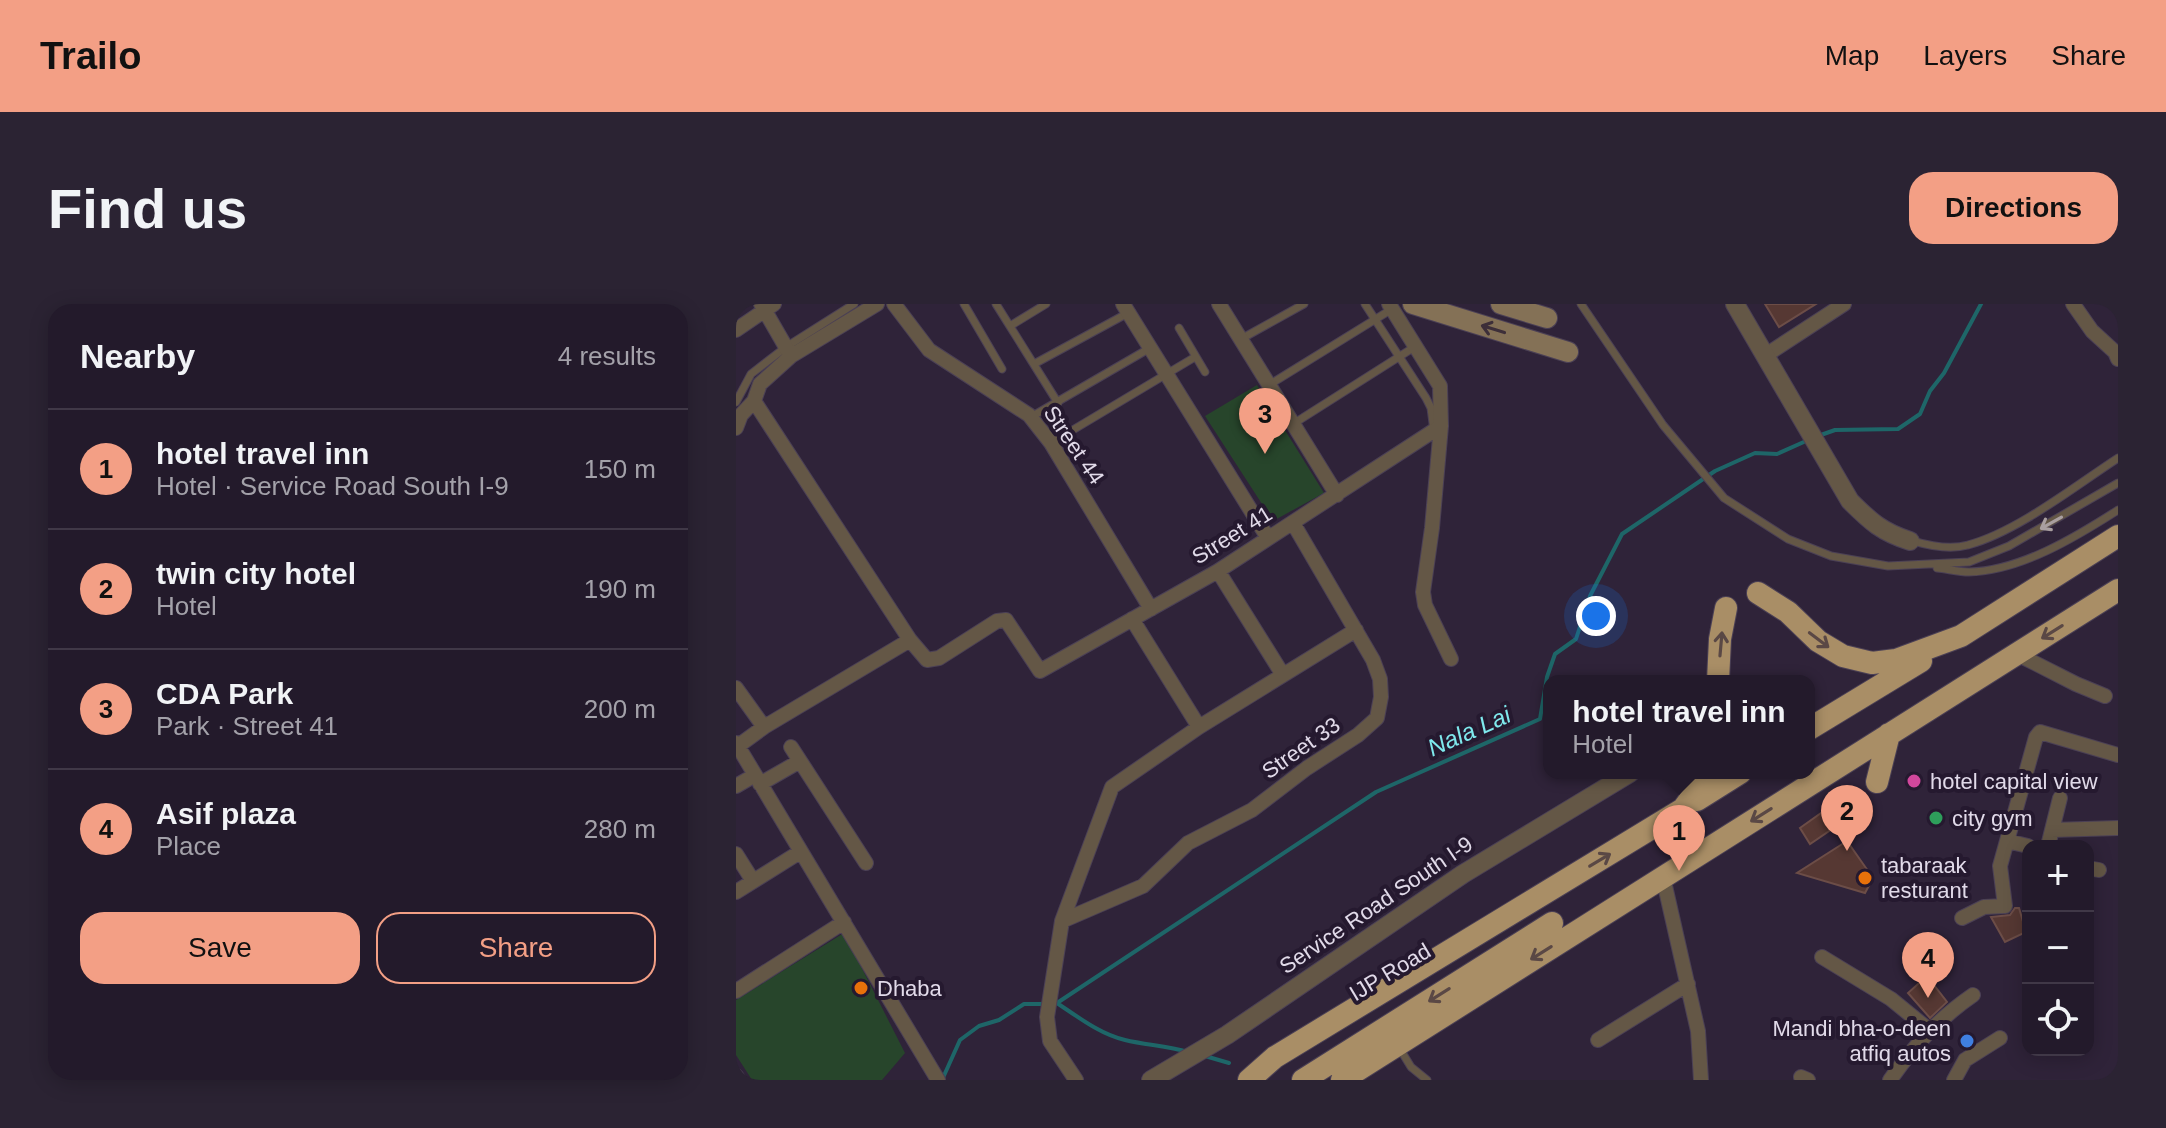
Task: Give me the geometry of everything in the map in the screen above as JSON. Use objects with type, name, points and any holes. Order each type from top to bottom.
[{"type":"highway","points":[[1815,725],[2118,536]]},
{"type":"highway","points":[[1342,1080],[2118,590]]},
{"type":"highway","points":[[1758,593],[1788,612],[1818,641],[1843,656],[1872,663],[1896,660],[1961,636]]},
{"type":"highway","points":[[1718,675],[1720,639],[1726,608]]},
{"type":"highway","points":[[1877,782],[1889,734]]},
{"type":"highway","points":[[1683,809],[1705,779]]},
{"type":"highway","points":[[1249,1080],[1275,1057],[1730,779]]},
{"type":"highway","name":"IJP Road","points":[[1264,1080],[1548,916],[1303,1080]]},
{"type":"main road","points":[[1413,304],[1568,352]]},
{"type":"main road","points":[[1501,304],[1547,318]]},
{"type":"street","points":[[736,428],[741,415],[754,401],[760,384],[788,352],[877,304]]},
{"type":"street","name":"Street 44","points":[[894,304],[929,350],[1031,417],[1051,443],[1151,609]]},
{"type":"street","points":[[1219,304],[1337,495]]},
{"type":"street","points":[[1735,304],[1850,501],[1871,523],[1886,533],[1910,541]]},
{"type":"street","points":[[1766,355],[1844,304]]},
{"type":"street","points":[[2073,304],[2118,359]]},
{"type":"street","points":[[736,330],[766,306],[788,352]]},
{"type":"street","points":[[1390,306],[1440,386],[1432,528],[1423,592],[1425,605],[1451,659]]},
{"type":"street","points":[[1126,308],[1268,538]]},
{"type":"street","points":[[754,401],[910,640],[737,744],[938,1080]]},
{"type":"street","name":"Street 41","points":[[910,640],[927,660],[934,661],[997,621],[1006,620],[1040,671],[1218,571],[1437,428]]},
{"type":"street","name":"Street 33","points":[[1062,921],[1143,886],[1188,843],[1252,810],[1307,768],[1358,735],[1377,718],[1380,679],[1373,660],[1293,523]]},
{"type":"street","points":[[1218,571],[1283,675]]},
{"type":"street","points":[[1132,619],[1199,727]]},
{"type":"street","points":[[1076,1080],[1050,1041],[1046,1029],[1047,1017],[1062,921],[1112,787],[1199,727],[1356,630]]},
{"type":"street","points":[[2017,654],[2105,696]]},
{"type":"street","points":[[736,688],[764,727]]},
{"type":"street","points":[[1962,918],[1984,907],[2005,906],[2000,866],[2036,737],[2040,732],[2118,755]]},
{"type":"street","points":[[791,747],[866,863]]},
{"type":"street","points":[[736,786],[800,761]]},
{"type":"street","name":"Service Road South I-9","points":[[1155,1078],[1227,1035],[1463,874],[1620,779]]},
{"type":"street","points":[[2050,840],[2060,798]]},
{"type":"street","points":[[2052,830],[2118,828]]},
{"type":"street","points":[[2007,841],[2022,845]]},
{"type":"street","points":[[736,892],[800,852]]},
{"type":"street","points":[[736,854],[753,881]]},
{"type":"street","points":[[1663,877],[1698,1031],[1701,1080]]},
{"type":"street","points":[[736,991],[844,922]]},
{"type":"street","points":[[1822,957],[1891,999],[1929,1030]]},
{"type":"street","points":[[1598,1040],[1688,984]]},
{"type":"street","points":[[1890,1080],[1913,1046],[1944,1015],[1973,995]]},
{"type":"street","points":[[1954,1080],[1965,1060],[2000,1038]]},
{"type":"lane","points":[[736,402],[751,374],[788,352],[854,304]]},
{"type":"lane","points":[[964,304],[1002,369]]},
{"type":"lane","points":[[996,304],[1058,403]]},
{"type":"lane","points":[[1010,326],[1046,304]]},
{"type":"lane","points":[[1241,339],[1304,304]]},
{"type":"lane","points":[[1365,304],[1426,398],[1437,428]]},
{"type":"lane","points":[[1581,304],[1663,425],[1724,498],[1788,539],[1831,556],[1888,566],[1969,562],[2009,546],[2118,483]]},
{"type":"lane","points":[[1269,385],[1375,319],[1390,306]]},
{"type":"lane","points":[[1034,364],[1126,308]]},
{"type":"lane","points":[[1179,328],[1205,372]]},
{"type":"lane","points":[[1293,424],[1416,346]]},
{"type":"lane","points":[[1031,417],[1150,348]]},
{"type":"lane","points":[[1051,443],[1195,357]]},
{"type":"lane","points":[[1910,541],[1931,546],[1966,546],[2010,527],[2118,458]]},
{"type":"lane","points":[[1923,566],[1968,572],[1998,567],[2034,556],[2077,537],[2118,510]]},
{"type":"lane","points":[[1397,1044],[1411,1067],[1427,1080]]},
{"type":"green space","points":[[1257,385],[1324,493],[1273,521],[1205,416]]},
{"type":"green space","points":[[844,933],[905,1053],[882,1080],[752,1080],[736,1055],[736,1000]]},
{"type":"building","points":[[1765,304],[1816,304],[1779,327]]},
{"type":"building","points":[[1824,811],[1835,827],[1810,844],[1800,828]]},
{"type":"building","points":[[1847,841],[1873,878],[1865,893],[1797,873]]},
{"type":"building","points":[[2015,908],[2019,908],[2022,934],[2005,942],[1991,917],[2010,915]]},
{"type":"building","points":[[1927,976],[1947,1002],[1930,1018],[1908,993]]},
{"type":"waterway","name":"Nala Lai","points":[[1818,436],[1835,430],[1898,429],[1920,414],[1930,391],[1944,373],[1981,304]]},
{"type":"waterway","name":"Nala Lai","points":[[1548,675],[1555,654],[1576,639],[1590,596],[1622,534],[1715,471],[1755,453],[1777,454],[1806,441]]},
{"type":"waterway","name":"Nala Lai","points":[[1053,1003],[1376,792],[1540,719],[1543,701]]},
{"type":"waterway","name":"Nala Lai","points":[[1057,1003],[1107,1034],[1188,1052]]},
{"type":"waterway","name":"Nala Lai","points":[[942,1080],[960,1040],[979,1026],[999,1020],[1024,1004],[1044,1004]]},
{"type":"waterway","name":"Nala Lai","points":[[1205,1056],[1229,1063]]},
{"type":"place","name":"CDA Park","points":[[1265,454]]},
{"type":"place","name":"hotel capital view","points":[[1914,781]]},
{"type":"place","name":"city gym","points":[[1936,818]]},
{"type":"place","name":"twin city hotel","points":[[1847,851]]},
{"type":"place","name":"hotel travel inn","points":[[1679,871]]},
{"type":"place","name":"tabaraak resturant","points":[[1865,878]]},
{"type":"place","name":"Dhaba","points":[[861,988]]},
{"type":"place","name":"Asif plaza","points":[[1928,998]]},
{"type":"place","name":"Mandi bha-o-deen atfiq autos","points":[[1967,1041]]}]
